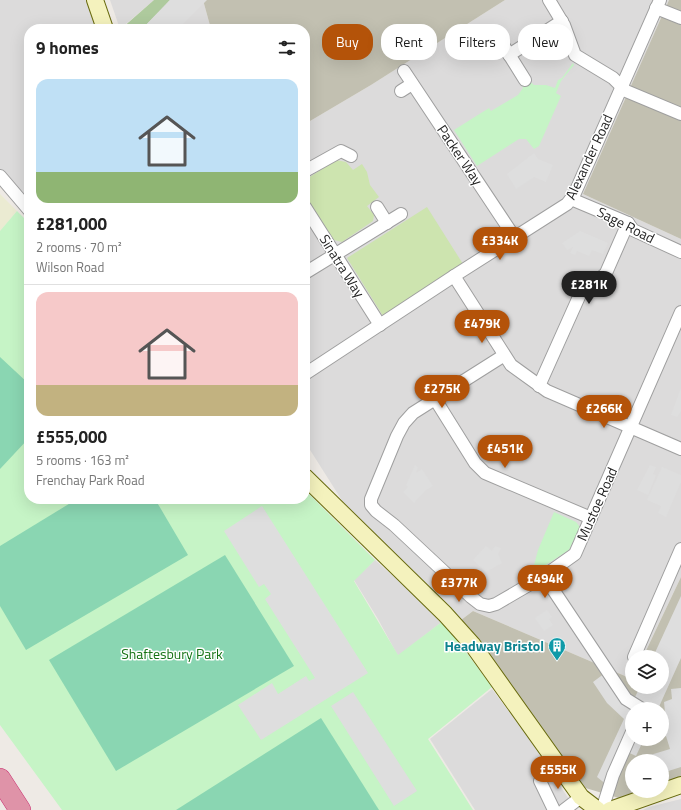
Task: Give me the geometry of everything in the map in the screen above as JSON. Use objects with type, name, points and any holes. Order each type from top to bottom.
[{"type":"highway","points":[[0,779],[20,810]]},
{"type":"main road","points":[[96,0],[103,24]]},
{"type":"main road","points":[[310,482],[445,614],[472,644],[581,797],[598,810]]},
{"type":"main road","points":[[610,810],[681,785]]},
{"type":"street","points":[[549,0],[562,21],[575,55],[613,78],[626,91],[681,114]]},
{"type":"street","points":[[658,4],[681,18]]},
{"type":"street","name":"Alexander Road","points":[[310,371],[454,276],[562,208],[572,199],[658,4]]},
{"type":"street","points":[[510,54],[562,21]]},
{"type":"street","points":[[510,57],[525,80]]},
{"type":"street","name":"Packer Way","points":[[404,72],[515,238]]},
{"type":"street","points":[[401,91],[412,84]]},
{"type":"street","points":[[310,168],[341,151],[351,156]]},
{"type":"street","points":[[0,176],[24,204]]},
{"type":"street","name":"Sage Road","points":[[572,199],[628,223],[634,230],[681,252]]},
{"type":"street","points":[[377,207],[387,223]]},
{"type":"street","points":[[310,270],[401,214]]},
{"type":"street","name":"Sinatra Way","points":[[310,215],[380,325]]},
{"type":"street","points":[[539,386],[582,290],[588,283],[600,280],[606,273],[628,223]]},
{"type":"street","points":[[454,276],[503,356],[511,365],[539,386],[681,449]]},
{"type":"street","name":"Mustoe Road","points":[[503,356],[413,413],[404,423],[371,498],[372,507],[480,604],[489,606],[496,604],[544,576],[575,554],[681,312]]},
{"type":"street","points":[[435,399],[475,463],[485,473],[591,518]]},
{"type":"street","points":[[637,650],[681,549]]},
{"type":"street","points":[[544,576],[626,699],[631,702]]},
{"type":"street","points":[[602,810],[612,775],[625,746]]},
{"type":"street","points":[[540,781],[554,810]]},
{"type":"street","points":[[564,810],[581,797]]},
{"type":"shaded area","points":[[0,0],[91,0],[97,24],[24,24],[24,199],[0,170]]},
{"type":"shaded area","points":[[110,0],[154,0],[126,24],[118,24]]},
{"type":"shaded area","points":[[170,0],[207,0],[183,24],[147,24]]},
{"type":"shaded area","points":[[171,0],[203,0],[210,24],[138,24]]},
{"type":"shaded area","points":[[203,0],[505,0],[467,24],[445,24],[445,38],[437,43],[437,24],[381,24],[381,60],[410,60],[310,121],[310,24],[210,24]]},
{"type":"shaded area","points":[[505,0],[669,0],[583,194],[681,239],[681,577],[646,650],[625,650],[625,676],[473,611],[461,620],[343,502],[310,450],[310,121],[410,60],[437,60],[437,43],[445,38],[445,60],[510,60],[510,24],[467,24]]},
{"type":"shaded area","points":[[669,0],[681,0],[681,239],[583,194]]},
{"type":"shaded area","points":[[534,153],[538,159],[553,165],[546,182],[534,177],[516,189],[507,174]]},
{"type":"shaded area","points":[[580,231],[608,243],[603,254],[592,250],[589,256],[577,251],[575,255],[570,253],[573,247],[567,250],[562,243]]},
{"type":"shaded area","points":[[681,388],[681,411],[677,417],[671,415]]},
{"type":"shaded area","points":[[415,465],[418,467],[416,473],[422,469],[433,486],[426,490],[414,503],[403,492],[408,487],[406,485]]},
{"type":"shaded area","points":[[650,465],[656,467],[653,474],[656,475],[648,495],[637,490]]},
{"type":"shaded area","points":[[662,467],[681,475],[681,482],[666,517],[658,513],[661,506],[647,500]]},
{"type":"shaded area","points":[[262,506],[368,673],[261,740],[238,705],[272,683],[278,694],[306,676],[309,681],[315,678],[265,599],[271,594],[264,584],[259,587],[224,531]]},
{"type":"shaded area","points":[[486,546],[492,551],[495,546],[501,548],[498,554],[502,563],[486,572],[473,560]]},
{"type":"shaded area","points":[[375,560],[443,621],[398,656],[378,619],[354,580]]},
{"type":"shaded area","points":[[681,577],[681,780],[669,784],[669,754],[625,754],[625,798],[622,799],[579,786],[505,676],[461,620],[473,611],[625,676],[625,694],[669,694],[669,650],[646,650]]},
{"type":"shaded area","points":[[681,596],[681,658],[669,685],[669,650],[656,650]]},
{"type":"shaded area","points":[[547,610],[552,617],[549,619],[553,625],[544,631],[535,618]]},
{"type":"shaded area","points":[[605,673],[629,702],[625,702],[625,746],[641,746],[637,754],[632,754],[623,750],[607,785],[597,777],[624,719],[607,703],[593,682]]},
{"type":"shaded area","points":[[681,688],[681,767],[669,771],[669,754],[654,754],[670,749],[669,702],[664,702],[672,699],[671,689]]},
{"type":"shaded area","points":[[492,689],[530,740],[576,810],[475,810],[430,739]]},
{"type":"shaded area","points":[[353,692],[417,791],[394,806],[331,706]]},
{"type":"shaded area","points":[[636,694],[665,694],[661,702],[632,702]]},
{"type":"shaded area","points":[[681,799],[681,810],[643,810],[649,807]]},
{"type":"green space","points":[[154,0],[170,0],[147,24],[127,24]]},
{"type":"green space","points":[[573,63],[574,65],[561,81],[556,93],[561,96],[539,146],[534,149],[526,139],[519,139],[477,166],[454,130],[489,108],[491,111],[518,95],[523,88],[521,83],[527,79],[534,85],[546,85],[555,88],[558,80],[562,78]]},
{"type":"green space","points":[[336,160],[346,162],[353,170],[362,164],[367,172],[370,185],[379,197],[367,206],[374,215],[373,221],[342,242],[334,240],[310,203],[310,177]]},
{"type":"green space","points":[[0,194],[17,211],[0,231]]},
{"type":"green space","points":[[427,207],[463,264],[383,316],[347,258]]},
{"type":"green space","name":"Shaftesbury Park","points":[[17,211],[24,218],[24,504],[310,504],[310,495],[375,560],[354,581],[398,655],[443,621],[492,687],[428,739],[473,810],[62,810],[0,725],[0,231]]},
{"type":"green space","points":[[0,357],[24,379],[24,443],[0,469]]},
{"type":"green space","points":[[69,504],[158,504],[188,555],[26,650],[0,606],[0,546]]},
{"type":"green space","points":[[554,512],[576,522],[580,527],[569,550],[538,570],[534,565],[538,550]]},
{"type":"green space","points":[[225,555],[294,666],[116,771],[49,660]]},
{"type":"green space","points":[[321,718],[379,810],[176,810]]},
{"type":"place","name":"Headway Bristol","points":[[557,661]]}]
